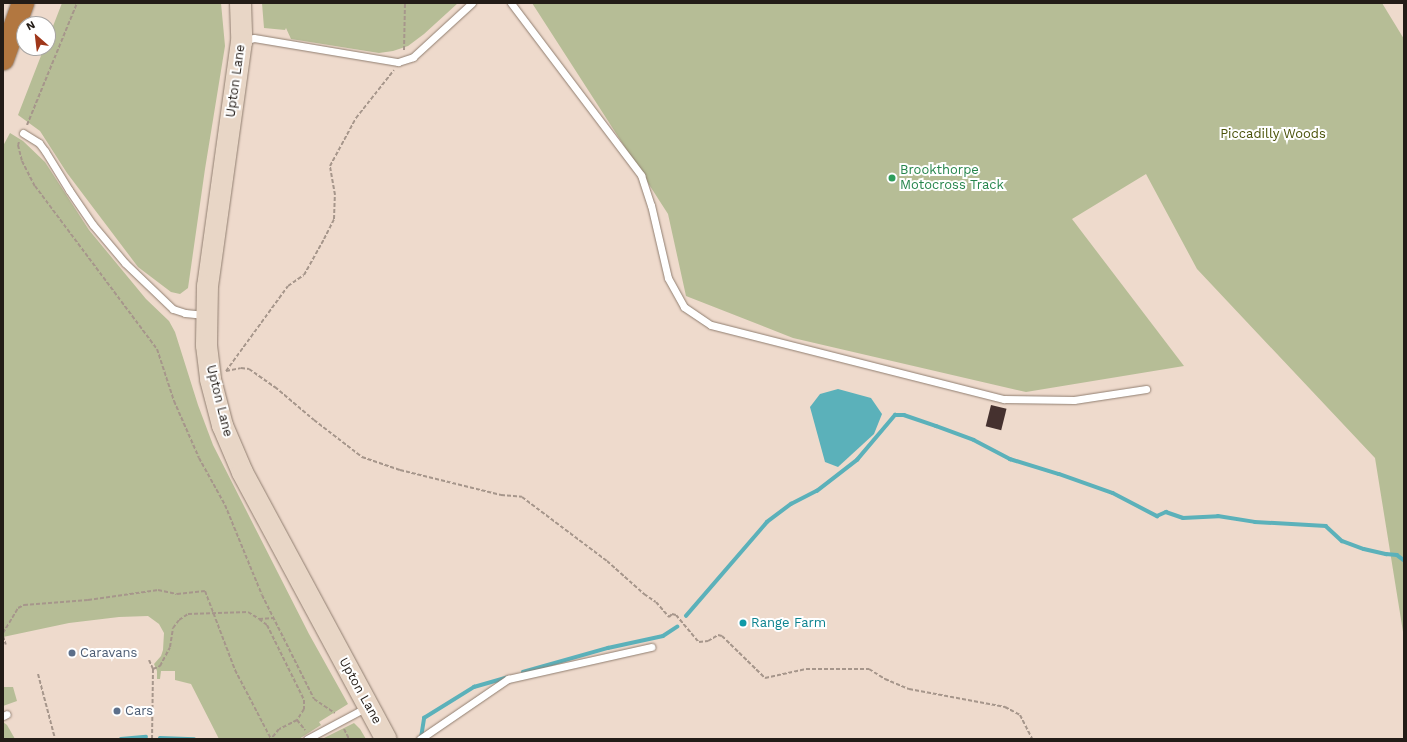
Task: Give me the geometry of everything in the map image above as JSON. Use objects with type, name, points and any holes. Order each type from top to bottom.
[{"type":"highway","points":[[3,59],[23,3]]},
{"type":"street","name":"Upton Lane","points":[[240,3],[241,41],[207,285],[206,345],[218,375],[222,425],[242,472],[386,739]]},
{"type":"lane","points":[[241,41],[254,38],[398,62],[413,57],[472,3]]},
{"type":"lane","points":[[512,3],[640,175],[651,205],[668,278],[684,307],[711,325],[1004,399],[1074,400],[1146,389]]},
{"type":"lane","points":[[23,133],[42,147],[93,225],[126,263],[173,309],[185,313],[206,315]]},
{"type":"lane","points":[[420,739],[508,679],[650,647]]},
{"type":"lane","points":[[307,739],[369,706]]},
{"type":"path","points":[[77,3],[18,145],[22,161],[35,186],[157,349],[174,401],[199,458],[225,505],[262,595],[314,699],[335,712]]},
{"type":"path","points":[[218,375],[288,286],[304,275],[324,239],[334,219],[335,195],[330,166],[356,118],[391,74],[405,47],[405,3]]},
{"type":"path","points":[[218,375],[241,368],[249,369],[362,457],[400,470],[501,495],[522,497],[607,561],[644,594],[656,602],[669,617],[672,614],[676,615],[700,642],[708,641],[718,635],[722,636],[765,678],[806,669],[869,669],[885,679],[909,690],[1005,707],[1020,716],[1032,739]]},
{"type":"path","points":[[6,645],[3,634],[18,608],[24,605],[88,600],[158,590],[178,594],[205,591],[214,612],[235,670],[271,739],[279,729],[297,720],[304,709],[304,700],[267,625],[248,612],[214,612],[188,614],[179,620],[173,628],[170,647],[160,666],[153,669]]},
{"type":"path","points":[[259,619],[274,618]]},
{"type":"path","points":[[148,660],[153,669],[152,739]]},
{"type":"path","points":[[38,674],[55,739]]},
{"type":"green space","points":[[62,3],[221,3],[225,46],[188,288],[180,294],[171,292],[138,267],[67,173],[40,131],[18,115],[41,56],[56,56],[56,18]]},
{"type":"green space","points":[[262,3],[458,3],[424,34],[408,46],[393,51],[379,53],[291,39],[286,28],[285,30],[264,28]]},
{"type":"green space","name":"Brookthorpe Motocross Track","points":[[532,3],[1382,3],[1404,39],[1404,638],[1375,458],[1197,269],[1146,174],[1072,219],[1184,366],[1026,392],[793,338],[686,296],[668,214]]},
{"type":"green space","points":[[10,133],[23,141],[45,162],[89,230],[146,299],[169,321],[175,332],[198,405],[213,445],[309,634],[348,704],[319,722],[321,725],[299,739],[219,739],[191,684],[175,680],[175,671],[161,671],[160,679],[157,679],[157,671],[154,664],[161,656],[163,650],[164,633],[159,624],[148,616],[119,617],[69,623],[3,637],[3,146]]},
{"type":"green space","points":[[3,687],[13,687],[17,701],[3,706]]},
{"type":"green space","points":[[3,722],[7,725],[15,739],[3,739]]},
{"type":"green space","points":[[354,723],[366,739],[322,739]]},
{"type":"water","points":[[838,389],[871,398],[882,414],[874,434],[838,467],[825,462],[810,407],[820,394]]},
{"type":"building","points":[[991,405],[1007,409],[1001,430],[986,426]]},
{"type":"waterway","points":[[686,616],[767,522],[791,504],[817,491],[857,460],[895,415],[904,415],[936,426],[974,440],[1010,459],[1113,493],[1157,516],[1166,512],[1183,518],[1218,516],[1255,522],[1326,526],[1342,541],[1364,549],[1397,555],[1404,560]]},
{"type":"waterway","points":[[523,672],[608,648],[663,636],[677,627]]},
{"type":"waterway","points":[[421,738],[424,718],[474,687],[506,678]]},
{"type":"waterway","points":[[121,739],[146,737]]},
{"type":"waterway","points":[[160,738],[194,739]]},
{"type":"place","name":"Brookthorpe Motocross Track","points":[[892,178]]},
{"type":"place","name":"Range Farm","points":[[743,623]]},
{"type":"place","name":"Caravans","points":[[72,653]]},
{"type":"place","name":"Cars","points":[[117,711]]},
{"type":"park label","name":"Piccadilly Woods","points":[[1273,134]]}]
